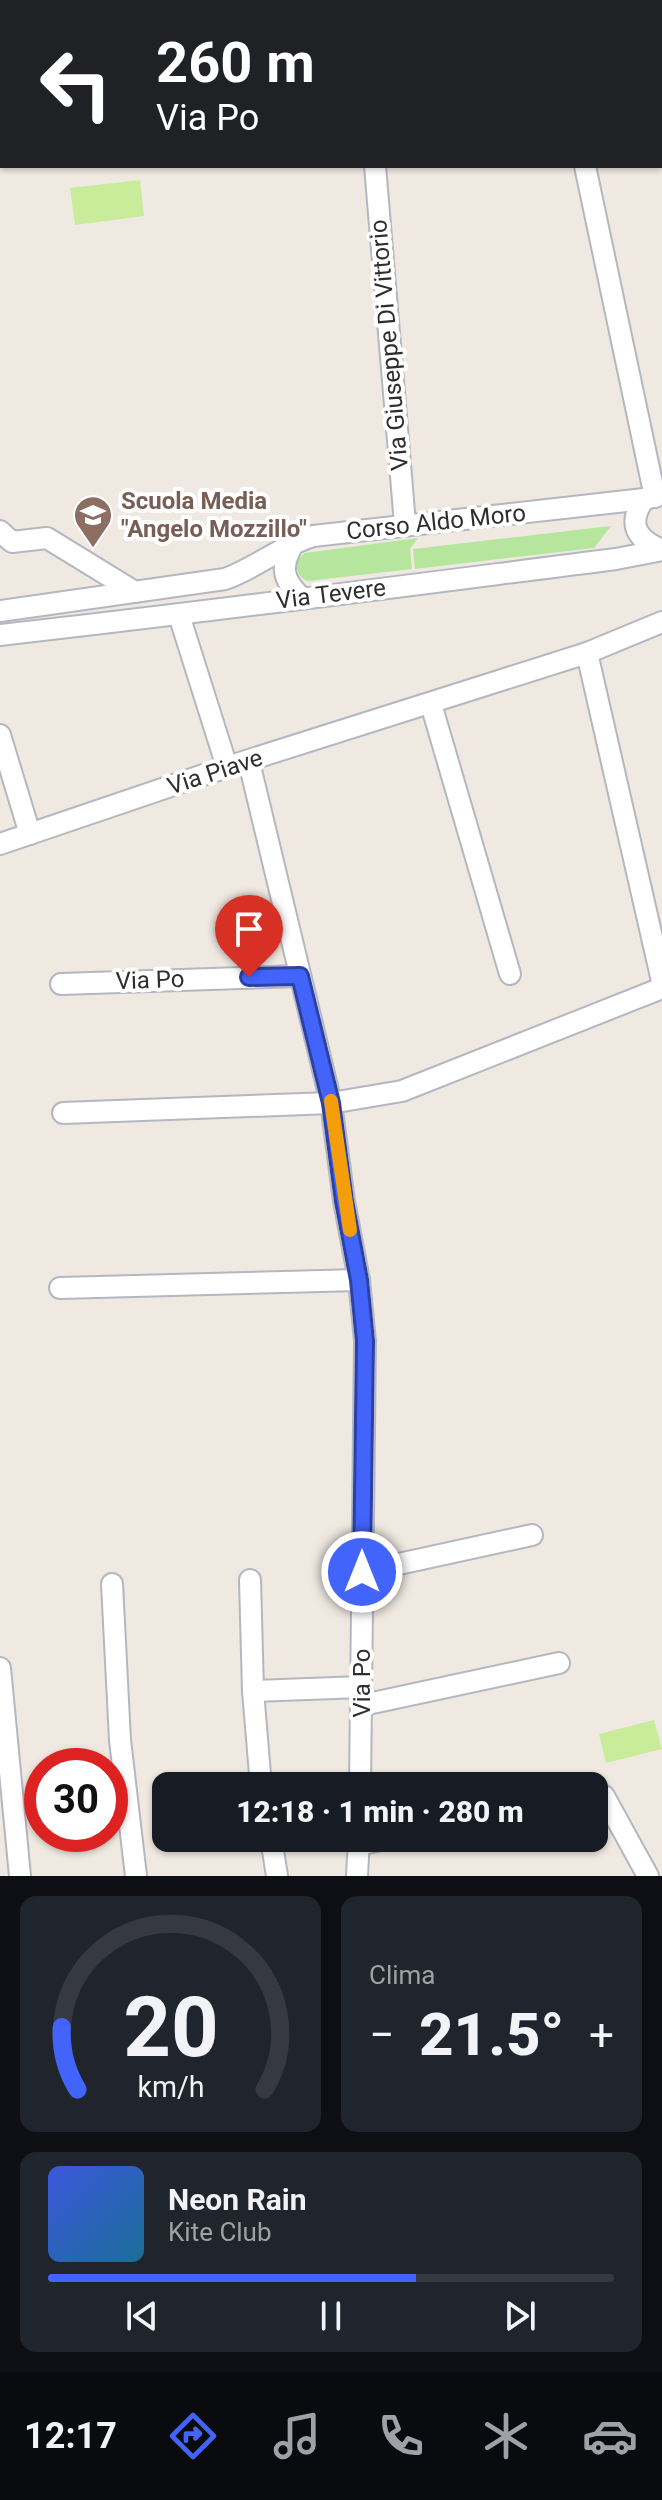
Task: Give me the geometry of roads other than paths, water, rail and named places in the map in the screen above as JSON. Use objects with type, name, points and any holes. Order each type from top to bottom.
[{"type":"street","name":"Via Giuseppe Di Vittorio","points":[[375,168],[405,524]]},
{"type":"street","points":[[585,168],[654,497],[639,507],[636,519],[638,534],[647,543],[662,550]]},
{"type":"street","name":"Corso Aldo Moro","points":[[0,611],[225,579],[243,573],[295,541],[313,536],[654,497]]},
{"type":"street","points":[[0,531],[12,542],[47,538],[135,592]]},
{"type":"street","points":[[295,541],[285,557],[284,573],[291,588],[302,598]]},
{"type":"street","name":"Via Tevere","points":[[0,635],[616,559],[662,550]]},
{"type":"street","points":[[179,615],[227,767]]},
{"type":"street","name":"Via Piave","points":[[0,844],[227,767],[587,653],[662,622]]},
{"type":"street","points":[[587,653],[662,981]]},
{"type":"street","points":[[431,704],[510,974]]},
{"type":"street","points":[[0,735],[30,834]]},
{"type":"street","points":[[249,762],[300,976]]},
{"type":"street","name":"Via Po","points":[[61,984],[300,976],[331,1103],[344,1201],[359,1280],[365,1341],[360,1772]]},
{"type":"street","points":[[63,1113],[331,1103],[402,1091],[662,988]]},
{"type":"street","points":[[60,1288],[359,1280]]},
{"type":"street","points":[[362,1572],[532,1535]]},
{"type":"street","points":[[250,1580],[253,1691],[260,1772]]},
{"type":"street","points":[[112,1584],[120,1740],[136,1876]]},
{"type":"street","points":[[253,1691],[362,1696],[559,1663]]},
{"type":"street","points":[[0,1668],[20,1876]]},
{"type":"street","points":[[608,1803],[648,1876]]},
{"type":"street","points":[[273,1852],[277,1876]]},
{"type":"street","points":[[357,1876],[358,1852]]},
{"type":"place","name":"Scuola Media \"Angelo Mozzillo\"","points":[[93,549]]}]
